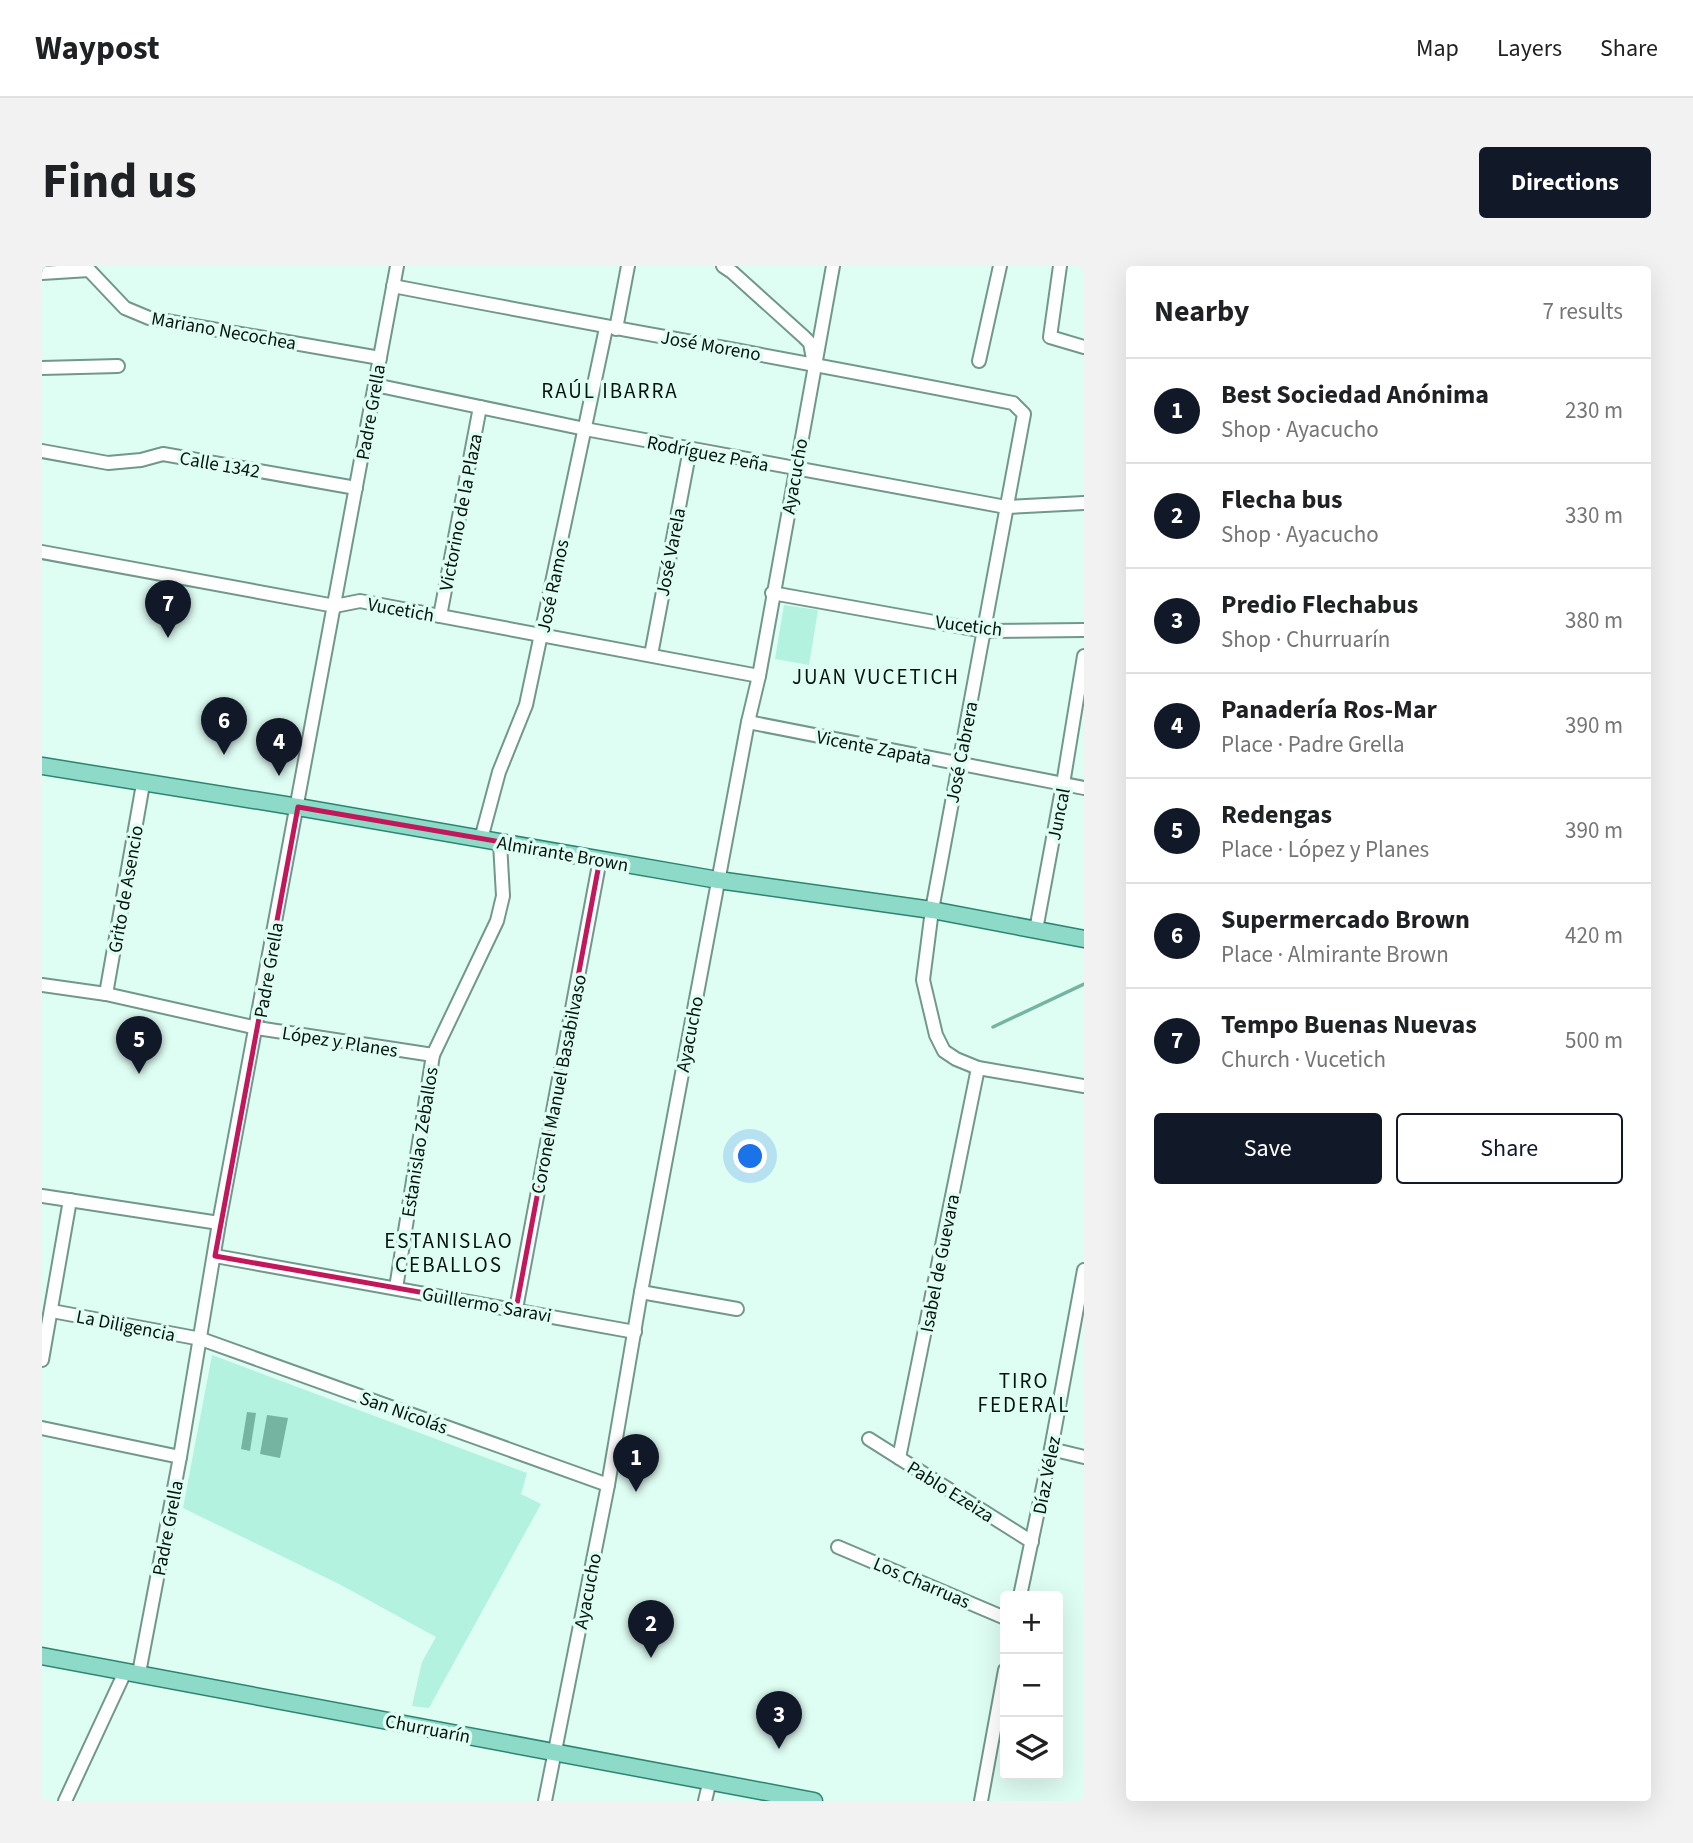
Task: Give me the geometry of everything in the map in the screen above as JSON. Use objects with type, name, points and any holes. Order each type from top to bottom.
[{"type":"main road","name":"Almirante Brown","points":[[42,766],[298,807],[718,880],[932,910],[1084,939]]},
{"type":"main road","name":"Churruarín","points":[[42,1656],[814,1801]]},
{"type":"street","name":"Padre Grella","points":[[65,1801],[132,1673],[180,1457],[219,1223],[397,266]]},
{"type":"street","name":"José Ramos","points":[[481,839],[499,772],[526,705],[585,429],[628,266]]},
{"type":"street","name":"Ayacucho","points":[[545,1801],[608,1485],[833,266]]},
{"type":"street","points":[[979,361],[1000,266]]},
{"type":"street","points":[[1060,266],[1049,337],[1084,347]]},
{"type":"street","points":[[730,268],[810,343],[814,363]]},
{"type":"street","name":"Mariano Necochea","points":[[42,274],[89,270],[125,308],[149,317],[380,358]]},
{"type":"street","name":"José Moreno","points":[[393,286],[814,363],[1013,403],[1024,414]]},
{"type":"street","points":[[42,368],[118,366]]},
{"type":"street","name":"Rodríguez Peña","points":[[375,385],[585,429],[1006,507],[1084,503]]},
{"type":"street","name":"Victorino de la Plaza","points":[[440,616],[480,407]]},
{"type":"street","name":"José Cabrera","points":[[1024,414],[958,764],[932,910],[923,980],[936,1035],[944,1051],[956,1059],[978,1068],[1084,1086]]},
{"type":"street","name":"José Varela","points":[[651,655],[690,449]]},
{"type":"street","name":"Calle 1342","points":[[42,451],[108,463],[141,460],[163,454],[356,488]]},
{"type":"street","name":"Vucetich","points":[[42,552],[335,606],[360,601],[759,676]]},
{"type":"street","name":"Vucetich","points":[[772,593],[984,631],[1084,630]]},
{"type":"street","name":"Juncal","points":[[1036,930],[1084,656]]},
{"type":"street","name":"Vicente Zapata","points":[[748,722],[1084,788]]},
{"type":"street","name":"Grito de Asencio","points":[[106,994],[143,783]]},
{"type":"street","name":"Estanislao Zeballos","points":[[396,1288],[433,1055],[497,921],[503,896],[500,842]]},
{"type":"street","name":"Coronel Manuel Basabilvaso","points":[[516,1309],[600,859]]},
{"type":"street","name":"López y Planes","points":[[42,985],[106,994],[257,1028],[433,1055]]},
{"type":"street","name":"Isabel de Guevara","points":[[899,1458],[978,1068]]},
{"type":"street","points":[[42,1196],[219,1223]]},
{"type":"street","points":[[42,1360],[70,1200]]},
{"type":"street","name":"Guillermo Saravi","points":[[215,1256],[635,1332]]},
{"type":"street","name":"Díaz Vélez","points":[[1021,1591],[1084,1270]]},
{"type":"street","points":[[642,1292],[737,1309]]},
{"type":"street","name":"La Diligencia","points":[[52,1311],[201,1339]]},
{"type":"street","name":"San Nicolás","points":[[201,1339],[608,1485]]},
{"type":"street","points":[[42,1428],[180,1457]]},
{"type":"street","name":"Pablo Ezeiza","points":[[869,1439],[1032,1542]]},
{"type":"street","points":[[1051,1449],[1084,1457]]},
{"type":"street","name":"Los Charruas","points":[[838,1546],[1000,1616]]},
{"type":"street","points":[[981,1801],[1000,1697]]},
{"type":"street","points":[[705,1801],[710,1780]]},
{"type":"highlighted area","points":[[298,807],[600,859],[516,1309],[215,1256]]},
{"type":"shaded area","points":[[784,605],[818,610],[809,665],[775,659]]},
{"type":"shaded area","points":[[212,1355],[527,1473],[521,1494],[541,1504],[429,1708],[412,1706],[422,1662],[436,1637],[341,1585],[183,1508]]},
{"type":"shaded area","points":[[247,1412],[256,1413],[250,1451],[241,1449]]},
{"type":"shaded area","points":[[267,1415],[288,1418],[280,1458],[260,1454]]},
{"type":"waterway","points":[[993,1027],[1084,984]]},
{"type":"place","name":"Tempo Buenas Nuevas","points":[[168,638]]},
{"type":"place","name":"Supermercado Brown","points":[[224,755]]},
{"type":"place","name":"Panadería Ros-Mar","points":[[279,776]]},
{"type":"place","name":"Redengas","points":[[139,1074]]},
{"type":"place","name":"Best Sociedad Anónima","points":[[636,1492]]},
{"type":"place","name":"Flecha bus","points":[[651,1658]]},
{"type":"place","name":"Predio Flechabus","points":[[779,1749]]},
{"type":"district","name":"RAÚL IBARRA","points":[[610,391]]},
{"type":"district","name":"JUAN VUCETICH","points":[[876,677]]},
{"type":"district","name":"ESTANISLAO CEBALLOS","points":[[449,1253]]},
{"type":"district","name":"TIRO FEDERAL","points":[[1024,1393]]}]
